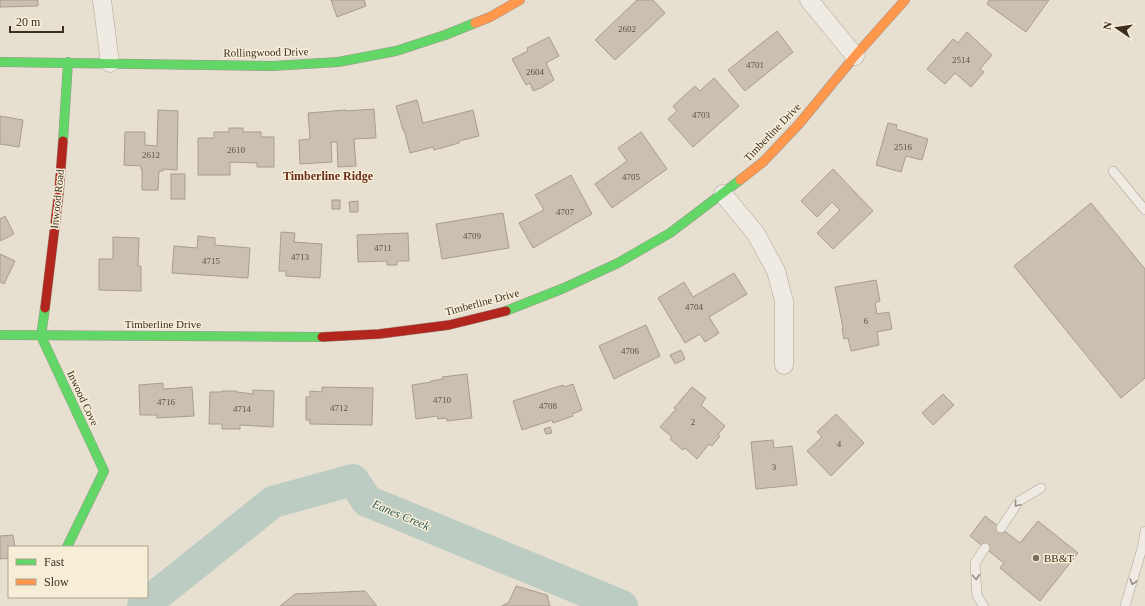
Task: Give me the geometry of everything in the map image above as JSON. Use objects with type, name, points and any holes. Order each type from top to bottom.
[{"type":"street","points":[[102,0],[110,63]]},
{"type":"street","name":"Rollingwood Drive","points":[[0,62],[272,66],[338,62],[396,51],[446,35],[490,17],[520,0]]},
{"type":"street","points":[[809,0],[855,56]]},
{"type":"street","name":"Timberline Drive","points":[[0,335],[323,337],[379,334],[449,325],[512,309],[564,288],[618,263],[670,233],[723,194],[763,162],[799,124],[855,56],[904,0]]},
{"type":"street","name":"Inwood Road","points":[[41,336],[59,192],[68,62]]},
{"type":"street","points":[[723,194],[756,234],[776,271],[784,300],[784,365]]},
{"type":"street","name":"Inwood Cove","points":[[41,336],[104,471],[67,546]]},
{"type":"lane","points":[[1113,171],[1145,210]]},
{"type":"lane","points":[[1001,528],[1019,501],[1041,488]]},
{"type":"lane","points":[[1125,606],[1144,545],[1145,531]]},
{"type":"lane","points":[[984,606],[977,596],[975,563],[985,548]]},
{"type":"building","points":[[0,0],[38,0],[38,6],[0,7]]},
{"type":"building","points":[[331,0],[364,0],[366,6],[337,17]]},
{"type":"building","points":[[637,0],[653,0],[665,13],[615,60],[595,40]]},
{"type":"building","points":[[989,0],[1049,0],[1026,32],[987,4]]},
{"type":"building","points":[[777,31],[793,52],[745,91],[728,70]]},
{"type":"building","points":[[967,32],[992,55],[980,69],[984,72],[971,87],[955,73],[945,84],[927,69],[953,39],[958,43]]},
{"type":"building","points":[[549,37],[559,56],[546,63],[554,80],[533,91],[530,83],[526,85],[512,59],[528,51],[527,48]]},
{"type":"building","points":[[714,78],[739,106],[693,147],[668,119],[677,111],[673,106],[695,86],[700,91]]},
{"type":"building","points":[[417,100],[423,123],[473,110],[479,136],[434,150],[433,147],[410,153],[396,106]]},
{"type":"building","points":[[374,109],[376,138],[354,139],[356,166],[338,167],[337,142],[331,142],[332,162],[300,164],[299,140],[310,139],[308,113]]},
{"type":"building","points":[[158,110],[178,111],[177,170],[163,169],[163,171],[159,171],[158,190],[142,190],[141,166],[124,165],[125,132],[145,132],[145,145],[157,146]]},
{"type":"building","points":[[0,116],[23,120],[19,147],[0,144]]},
{"type":"building","points":[[888,123],[897,125],[896,129],[928,139],[922,160],[906,156],[901,172],[876,165]]},
{"type":"building","points":[[229,128],[243,128],[243,132],[261,132],[261,137],[274,137],[274,167],[257,167],[257,163],[230,162],[230,175],[198,175],[198,138],[214,138],[214,132],[229,132]]},
{"type":"building","points":[[641,132],[667,169],[612,208],[595,184],[627,161],[618,148]]},
{"type":"building","points":[[833,169],[873,211],[833,249],[817,233],[840,210],[832,202],[817,217],[801,201]]},
{"type":"building","points":[[171,174],[185,174],[185,199],[171,199]]},
{"type":"building","points":[[571,175],[592,214],[533,248],[519,223],[544,210],[535,195]]},
{"type":"building","points":[[332,200],[340,200],[340,209],[332,209]]},
{"type":"building","points":[[358,201],[358,212],[350,212],[349,202]]},
{"type":"building","points":[[1091,203],[1145,269],[1145,378],[1121,398],[1014,266]]},
{"type":"building","points":[[503,213],[509,248],[442,259],[436,224]]},
{"type":"building","points":[[5,216],[14,234],[0,241],[0,219]]},
{"type":"building","points":[[281,232],[295,233],[294,242],[322,244],[320,278],[286,276],[286,271],[279,271]]},
{"type":"building","points":[[408,233],[409,261],[397,261],[397,265],[387,265],[387,261],[358,262],[357,235]]},
{"type":"building","points":[[198,236],[215,238],[215,245],[250,248],[248,278],[172,273],[174,246],[197,248]]},
{"type":"building","points":[[113,237],[139,238],[138,266],[141,266],[141,291],[99,290],[99,259],[113,259]]},
{"type":"building","points":[[0,254],[15,261],[4,284],[0,282]]},
{"type":"building","points":[[734,273],[747,294],[709,317],[719,333],[705,342],[700,334],[685,343],[658,298],[684,282],[693,297]]},
{"type":"building","points":[[876,280],[880,301],[875,303],[877,314],[889,312],[892,329],[877,332],[879,345],[851,351],[848,338],[844,339],[835,287]]},
{"type":"building","points":[[646,325],[660,356],[614,379],[599,346]]},
{"type":"building","points":[[681,350],[685,359],[675,364],[670,355]]},
{"type":"building","points":[[467,374],[472,418],[447,421],[446,418],[438,419],[437,416],[416,419],[412,385],[443,379],[442,377]]},
{"type":"building","points":[[163,383],[163,389],[192,387],[194,416],[157,418],[157,415],[140,415],[139,385]]},
{"type":"building","points":[[573,384],[582,410],[572,414],[573,416],[553,423],[552,420],[522,430],[513,401],[563,385],[564,387]]},
{"type":"building","points":[[322,387],[373,388],[372,425],[310,424],[310,420],[306,420],[306,397],[310,397],[310,391],[322,392]]},
{"type":"building","points":[[692,387],[706,398],[701,405],[725,426],[718,434],[720,436],[712,446],[709,444],[697,459],[685,448],[683,450],[670,439],[672,437],[660,427],[676,409],[674,408]]},
{"type":"building","points":[[253,390],[274,391],[273,427],[240,425],[240,429],[222,429],[222,424],[209,424],[210,392],[237,391],[253,394]]},
{"type":"building","points":[[943,394],[954,405],[933,425],[922,413]]},
{"type":"building","points":[[836,414],[864,443],[831,476],[807,451],[822,437],[817,432]]},
{"type":"building","points":[[550,427],[552,433],[546,434],[544,429]]},
{"type":"building","points":[[773,440],[774,448],[792,446],[797,485],[756,489],[751,442]]},
{"type":"building","name":"BB&T","points":[[985,516],[1020,543],[1038,521],[1078,553],[1040,601],[1000,568],[1004,563],[970,536]]},
{"type":"building","points":[[13,535],[15,546],[8,546],[8,558],[0,559],[0,536]]},
{"type":"building","points":[[516,586],[547,595],[550,606],[502,606],[509,602]]},
{"type":"building","points":[[365,591],[377,606],[280,606],[295,594]]},
{"type":"waterway","name":"Eanes Creek","points":[[143,606],[273,502],[353,480],[367,501],[622,606]]},
{"type":"traffic: fast","points":[[0,62],[272,66],[338,62],[396,51],[445,35],[475,23]]},
{"type":"traffic: fast","points":[[63,141],[68,62]]},
{"type":"traffic: fast","points":[[506,311],[564,288],[618,263],[670,233],[740,180]]},
{"type":"traffic: fast","points":[[45,308],[41,336],[104,471],[67,546]]},
{"type":"traffic: fast","points":[[0,335],[322,337]]},
{"type":"traffic: slow","points":[[475,23],[490,17],[520,0]]},
{"type":"traffic: slow","points":[[740,180],[763,162],[799,124],[855,56],[905,0]]},
{"type":"traffic: jam","points":[[45,308],[59,192],[63,141]]},
{"type":"traffic: jam","points":[[322,337],[379,334],[449,325],[506,311]]},
{"type":"place","name":"BB&T","points":[[1036,558]]},
{"type":"district","name":"Timberline Ridge","points":[[328,176]]}]
